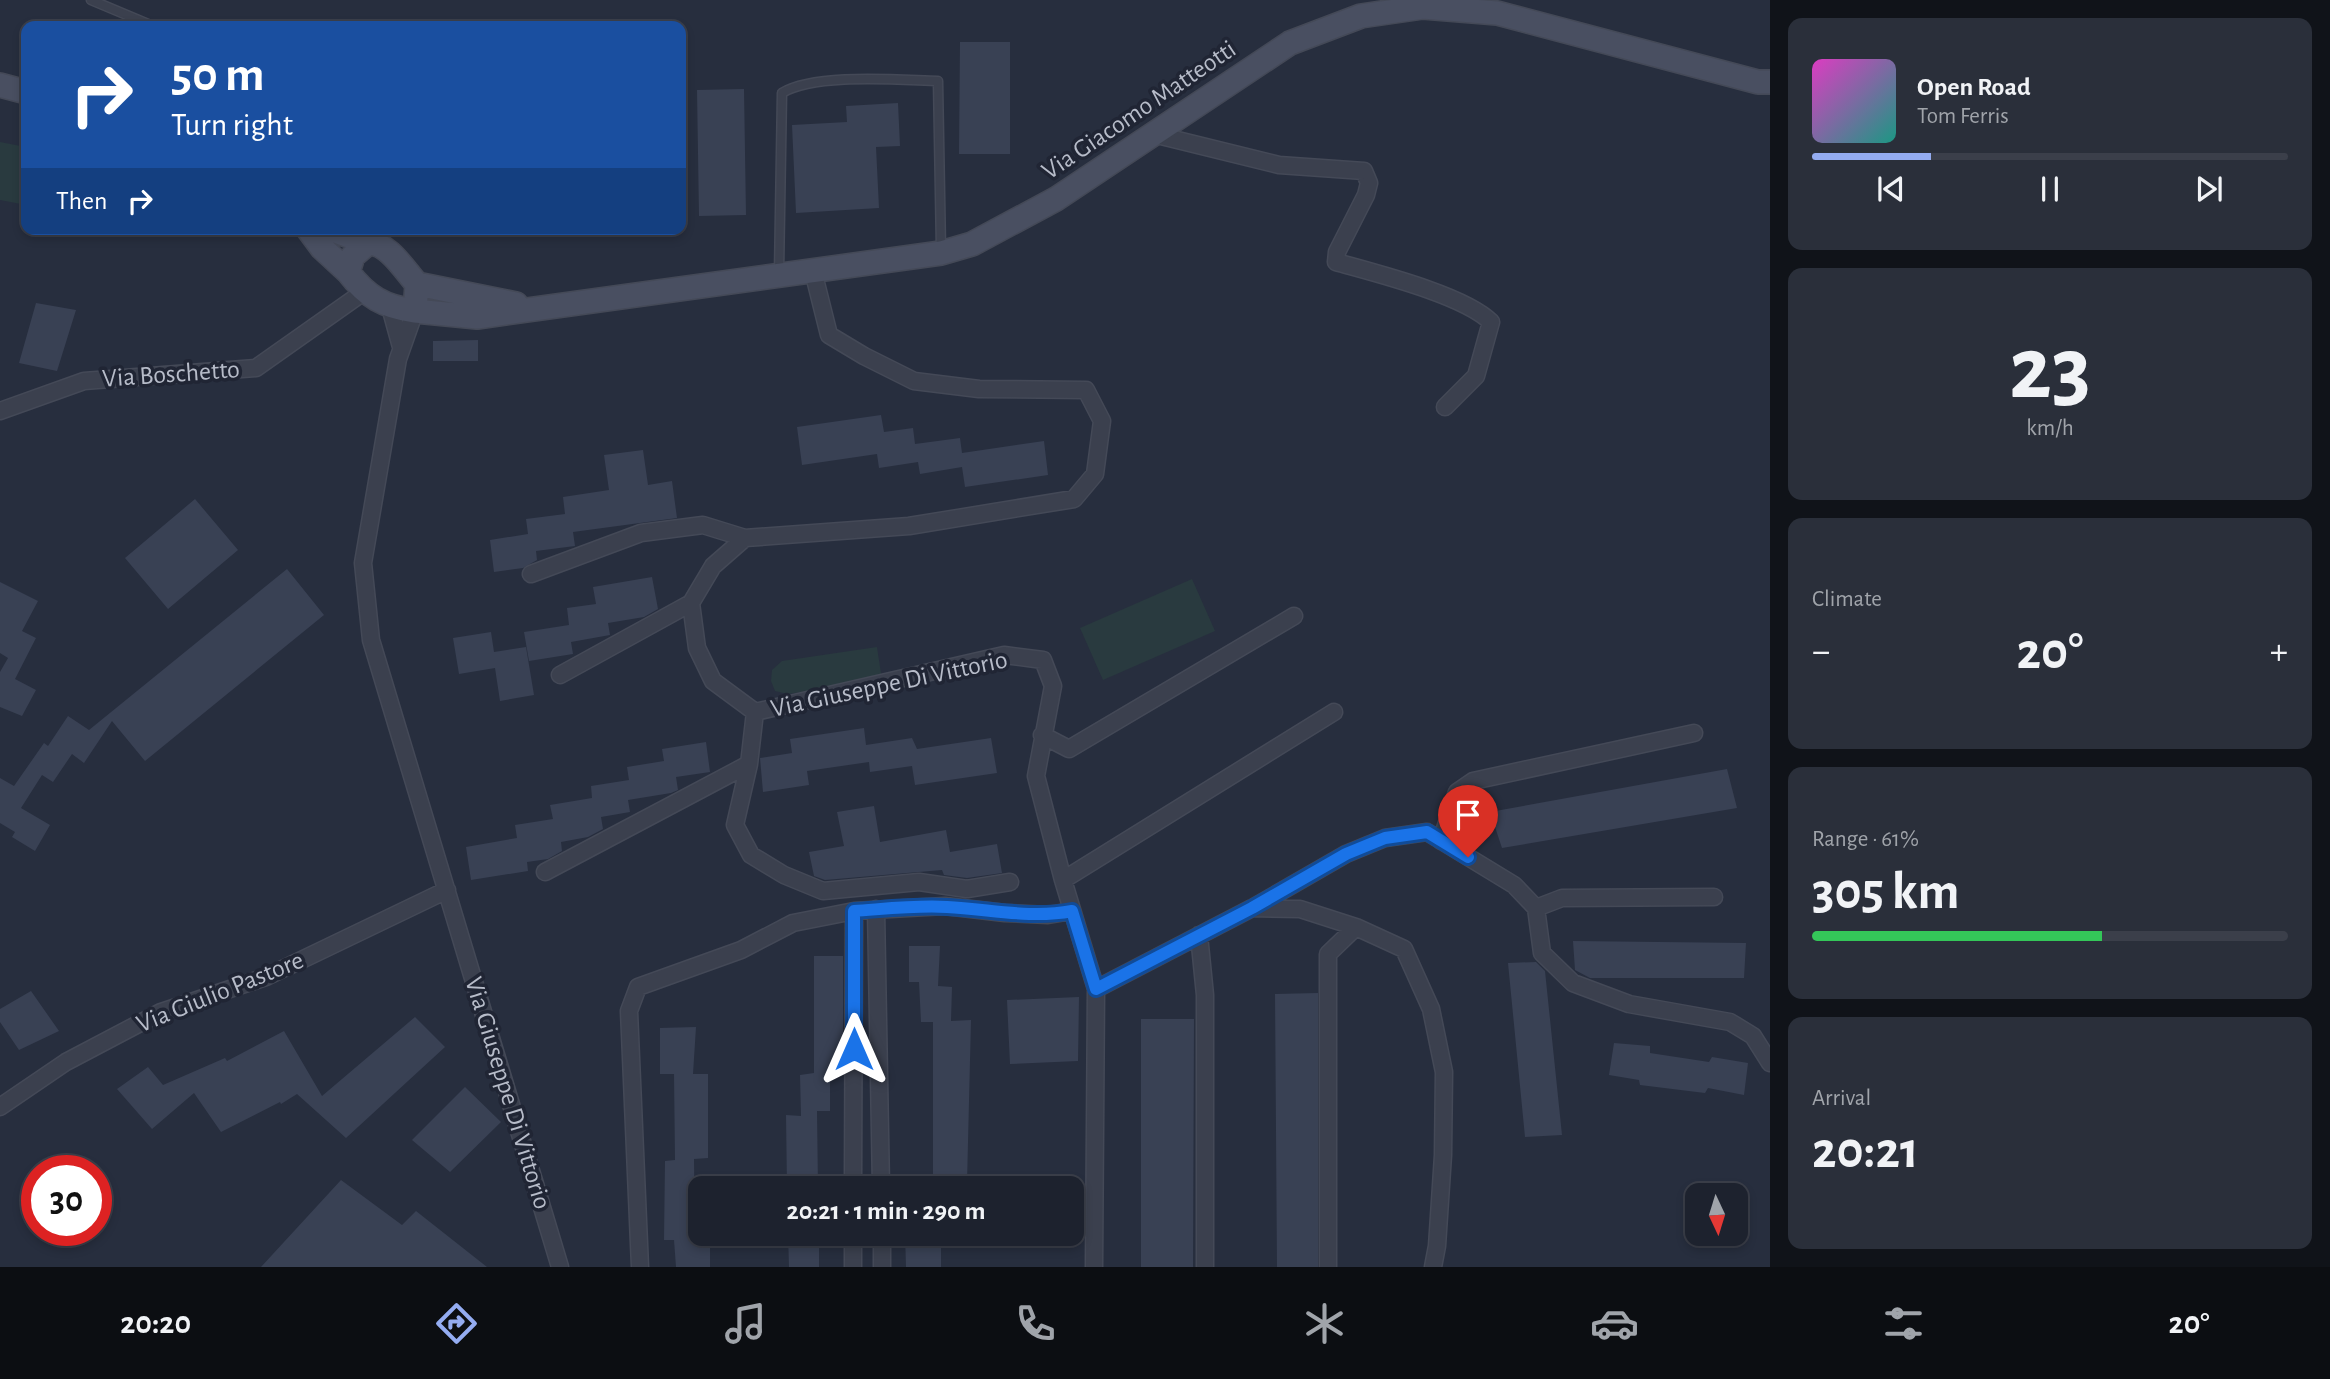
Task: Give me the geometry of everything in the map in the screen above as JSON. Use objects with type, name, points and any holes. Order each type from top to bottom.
[{"type":"street","name":"Via Giacomo Matteotti","points":[[312,235],[365,291],[390,307],[477,317],[533,307],[941,253],[972,244],[1056,199],[1290,43],[1361,16],[1423,7],[1497,13],[1758,82],[1770,82]]},
{"type":"street","points":[[0,85],[21,91]]},
{"type":"street","points":[[1153,134],[1279,165],[1364,171],[1369,183],[1366,195],[1337,252],[1336,262],[1413,285],[1481,312],[1491,322],[1476,376],[1445,407]]},
{"type":"street","points":[[346,235],[385,248],[416,284],[415,310]]},
{"type":"street","points":[[348,272],[353,256],[368,243]]},
{"type":"street","points":[[531,575],[641,533],[703,525],[745,538],[909,526],[1074,499],[1096,474],[1102,421],[1086,390],[979,389],[914,381],[829,335],[813,271]]},
{"type":"street","name":"Via Giacomo Matteotti","points":[[416,284],[533,307]]},
{"type":"street","name":"Via Boschetto","points":[[0,411],[84,381],[256,368],[365,291]]},
{"type":"street","name":"Via Giuseppe Di Vittorio","points":[[390,307],[401,347]]},
{"type":"street","name":"Via Giuseppe Di Vittorio","points":[[415,310],[401,347],[363,563],[371,640],[560,1267]]},
{"type":"street","points":[[560,675],[691,603],[713,566],[745,538]]},
{"type":"street","name":"Via Giuseppe Di Vittorio","points":[[691,603],[697,648],[713,681],[755,712],[1004,655],[1042,660],[1053,685],[1036,776],[1063,880],[1096,989],[1094,1267]]},
{"type":"street","points":[[1042,735],[1069,748],[1294,616]]},
{"type":"street","points":[[755,712],[749,764],[736,825],[751,855],[784,875],[823,891],[919,882],[967,890],[1010,882]]},
{"type":"street","points":[[1063,880],[1334,712]]},
{"type":"street","points":[[1441,841],[1457,792],[1473,781],[1694,733]]},
{"type":"street","points":[[545,872],[749,764]]},
{"type":"street","points":[[1096,989],[1252,908],[1346,854],[1385,838],[1427,832],[1514,885],[1536,908],[1542,953],[1573,983],[1629,1004],[1730,1022],[1753,1036],[1770,1063]]},
{"type":"street","name":"Via Giulio Pastore","points":[[0,1107],[66,1062],[162,1012],[266,977],[447,890]]},
{"type":"street","points":[[1536,908],[1562,898],[1714,897]]},
{"type":"street","points":[[640,1267],[629,1011],[638,987],[741,950],[793,923],[854,911],[945,906],[1048,915],[1072,911]]},
{"type":"street","points":[[1252,908],[1300,909],[1356,927],[1404,949],[1431,1009],[1444,1072],[1442,1168],[1433,1267]]},
{"type":"street","points":[[876,909],[881,1176]]},
{"type":"street","points":[[853,1176],[854,911]]},
{"type":"street","points":[[1328,1267],[1328,954],[1356,927]]},
{"type":"street","points":[[1199,935],[1205,995],[1205,1267]]},
{"type":"street","points":[[853,1246],[853,1267]]},
{"type":"street","points":[[882,1246],[882,1267]]},
{"type":"lane","points":[[92,0],[141,21]]},
{"type":"lane","points":[[779,275],[782,93],[794,86],[852,80],[938,81],[941,253]]},
{"type":"shaded area","points":[[0,142],[21,146],[21,204],[0,200]]},
{"type":"shaded area","points":[[1192,579],[1215,631],[1103,680],[1080,628]]},
{"type":"shaded area","points":[[877,647],[882,680],[788,694],[775,691],[771,681],[772,670],[782,661]]},
{"type":"building","points":[[960,42],[1010,42],[1010,154],[959,154]]},
{"type":"building","points":[[744,89],[746,215],[699,216],[697,90]]},
{"type":"building","points":[[898,103],[900,146],[876,147],[879,208],[796,213],[792,125],[847,122],[846,106]]},
{"type":"building","points":[[36,303],[76,310],[57,371],[19,363]]},
{"type":"building","points":[[478,340],[478,361],[433,361],[433,341]]},
{"type":"building","points":[[881,415],[884,432],[913,428],[915,444],[960,438],[962,453],[1044,441],[1048,475],[965,487],[962,467],[920,474],[918,462],[879,468],[877,454],[802,465],[797,427]]},
{"type":"building","points":[[643,450],[648,485],[672,481],[677,518],[573,532],[575,546],[536,551],[537,560],[523,568],[494,572],[490,540],[528,534],[526,519],[565,514],[563,497],[609,490],[604,455]]},
{"type":"building","points":[[195,499],[238,550],[168,609],[125,558]]},
{"type":"building","points":[[287,569],[324,615],[145,761],[112,721],[84,763],[72,754],[53,782],[42,775],[21,808],[50,825],[35,851],[12,837],[15,832],[0,823],[0,778],[14,786],[44,743],[48,746],[68,716],[89,730]]},
{"type":"building","points":[[652,577],[658,609],[644,617],[608,623],[610,635],[571,642],[573,654],[529,661],[524,632],[569,625],[567,608],[596,604],[593,587]]},
{"type":"building","points":[[0,582],[38,601],[22,631],[36,638],[15,679],[36,690],[22,716],[0,707],[0,672],[8,658],[0,653]]},
{"type":"building","points":[[491,632],[494,652],[526,647],[534,695],[500,701],[495,668],[459,674],[453,638]]},
{"type":"building","points":[[864,728],[866,745],[912,738],[917,749],[991,738],[997,773],[915,785],[912,766],[870,772],[869,762],[807,771],[809,785],[763,792],[760,758],[792,753],[790,739]]},
{"type":"building","points":[[706,742],[710,772],[676,777],[678,790],[671,793],[628,800],[630,812],[601,817],[603,829],[588,837],[561,842],[562,851],[548,859],[527,862],[528,871],[471,880],[466,847],[517,838],[515,825],[553,819],[550,805],[592,798],[591,786],[629,780],[627,767],[664,761],[662,749]]},
{"type":"building","points":[[1727,769],[1737,808],[1502,848],[1490,812]]},
{"type":"building","points":[[874,806],[880,842],[946,830],[950,852],[997,844],[1002,873],[967,878],[944,875],[942,870],[825,880],[814,876],[809,852],[844,846],[837,812]]},
{"type":"building","points":[[1573,941],[1746,943],[1744,978],[1590,978],[1575,970]]},
{"type":"building","points":[[909,946],[940,946],[938,986],[952,987],[951,1021],[971,1020],[967,1176],[933,1176],[933,1022],[921,1022],[919,982],[909,982]]},
{"type":"building","points":[[814,956],[843,956],[843,1073],[830,1073],[830,1111],[817,1111],[818,1176],[787,1176],[786,1115],[801,1116],[800,1075],[814,1073]]},
{"type":"building","points":[[1536,962],[1545,971],[1562,1135],[1525,1137],[1508,963]]},
{"type":"building","points":[[31,991],[59,1031],[19,1050],[0,1022],[0,1009]]},
{"type":"building","points":[[1318,993],[1318,1267],[1277,1267],[1275,994]]},
{"type":"building","points":[[1079,997],[1078,1061],[1010,1064],[1007,1000]]},
{"type":"building","points":[[415,1017],[445,1047],[346,1138],[297,1094],[221,1132],[194,1093],[152,1129],[117,1089],[148,1067],[163,1085],[225,1058],[227,1061],[284,1031],[322,1096]]},
{"type":"building","points":[[1141,1019],[1194,1019],[1193,1267],[1141,1267]]},
{"type":"building","points":[[696,1027],[693,1074],[708,1074],[708,1158],[694,1159],[694,1176],[688,1176],[688,1246],[710,1246],[710,1267],[676,1267],[674,1240],[664,1240],[665,1161],[675,1160],[674,1074],[660,1074],[660,1028]]},
{"type":"building","points":[[1614,1043],[1650,1046],[1650,1053],[1709,1062],[1712,1057],[1748,1063],[1744,1095],[1708,1088],[1705,1093],[1640,1085],[1639,1080],[1609,1075]]},
{"type":"building","points":[[465,1087],[501,1122],[450,1172],[412,1140]]},
{"type":"building","points":[[341,1180],[402,1225],[416,1211],[487,1267],[261,1267]]},
{"type":"building","points":[[788,1246],[819,1246],[819,1267],[789,1267]]},
{"type":"building","points":[[905,1246],[941,1246],[941,1267],[906,1267]]},
{"type":"route","points":[[854,1049],[854,911],[945,906],[1048,915],[1072,911],[1096,989],[1252,908],[1346,854],[1385,838],[1427,832],[1468,857]]}]
